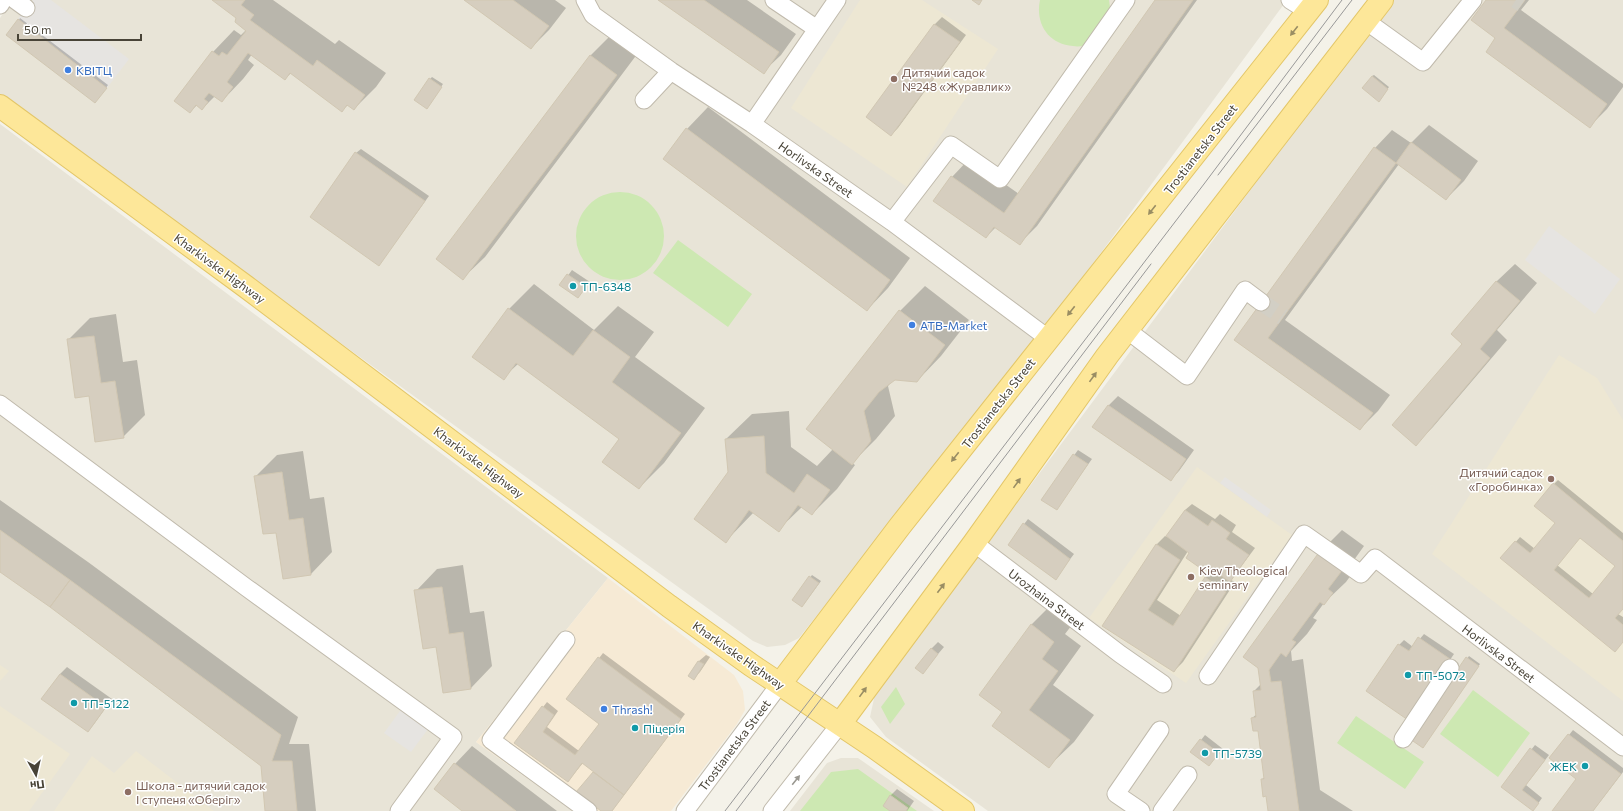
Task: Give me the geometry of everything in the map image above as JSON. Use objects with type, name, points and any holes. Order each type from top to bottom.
[{"type":"main road","points":[[840,724],[974,543],[1127,330],[1382,0]]},
{"type":"main road","name":"Trostianetska Street","points":[[780,684],[900,526],[1313,6]]},
{"type":"main road","name":"Kharkivske Highway","points":[[0,106],[245,286],[669,606],[963,811]]},
{"type":"street","points":[[0,5],[4,0]]},
{"type":"street","name":"Horlivska Street","points":[[585,0],[593,15],[892,222],[1049,339]]},
{"type":"street","points":[[774,0],[817,29]]},
{"type":"street","points":[[752,124],[837,0]]},
{"type":"street","points":[[892,222],[951,145],[1000,179],[1126,0]]},
{"type":"street","points":[[1290,0],[1313,6]]},
{"type":"street","points":[[1366,21],[1423,62],[1473,0]]},
{"type":"street","points":[[644,100],[672,71]]},
{"type":"street","points":[[1127,330],[1187,376],[1245,290],[1261,302]]},
{"type":"street","points":[[0,404],[241,584],[453,737],[399,811]]},
{"type":"street","name":"Horlivska Street","points":[[1208,676],[1304,534],[1361,574],[1375,558],[1623,747]]},
{"type":"street","name":"Urozhaina Street","points":[[974,543],[1120,654],[1163,684]]},
{"type":"street","points":[[566,640],[491,740],[588,811]]},
{"type":"street","points":[[1404,739],[1450,668]]},
{"type":"street","name":"Trostianetska Street","points":[[685,811],[780,684]]},
{"type":"street","points":[[772,811],[840,724]]},
{"type":"street","points":[[1141,811],[1116,794],[1160,730]]},
{"type":"street","points":[[1162,811],[1188,776]]},
{"type":"shaded area","points":[[12,0],[1287,0],[1050,322],[799,638],[785,645],[767,647],[753,641],[0,97],[0,18]]},
{"type":"shaded area","points":[[33,0],[51,0],[129,59],[107,88],[18,19]]},
{"type":"shaded area","name":"Дитячий садок №248 «Журавлик»","points":[[860,0],[922,0],[998,49],[907,187],[791,108]]},
{"type":"shaded area","points":[[1392,0],[1623,0],[1623,811],[988,811],[886,737],[870,717],[875,694]]},
{"type":"shaded area","points":[[0,124],[608,578],[476,742],[573,811],[0,811]]},
{"type":"shaded area","points":[[1549,226],[1620,279],[1595,314],[1525,260]]},
{"type":"shaded area","name":"Дитячий садок «Горобинка»","points":[[1559,355],[1597,378],[1623,420],[1623,701],[1432,554]]},
{"type":"shaded area","name":"Kiev Theological seminary","points":[[1197,467],[1292,535],[1186,683],[1089,618]]},
{"type":"shaded area","points":[[1225,477],[1271,510],[1267,517],[1220,483]]},
{"type":"shaded area","points":[[608,578],[734,675],[743,691],[745,710],[737,724],[671,811],[573,811],[476,742]]},
{"type":"shaded area","points":[[0,665],[9,671],[0,681]]},
{"type":"shaded area","points":[[410,697],[437,717],[411,752],[384,733]]},
{"type":"shaded area","points":[[0,706],[70,754],[29,811],[0,811]]},
{"type":"shaded area","name":"Школа - дитячий садок І ступеня «Оберіг»","points":[[136,751],[214,811],[54,811],[92,756],[114,773]]},
{"type":"shaded area","points":[[841,758],[858,758],[934,811],[790,811],[827,763]]},
{"type":"green space","points":[[1040,0],[1109,0],[1111,15],[1090,43],[1080,46],[1064,44],[1050,37],[1045,31],[1040,17]]},
{"type":"green space","points":[[620,192],[637,196],[651,205],[660,219],[664,236],[660,253],[651,267],[637,276],[620,280],[603,276],[589,267],[580,253],[576,236],[580,219],[589,205],[603,196]]},
{"type":"green space","points":[[678,240],[752,294],[728,327],[653,273]]},
{"type":"green space","points":[[896,687],[905,704],[890,724],[881,707]]},
{"type":"green space","points":[[1473,690],[1530,733],[1498,777],[1440,734]]},
{"type":"green space","points":[[1356,716],[1424,762],[1405,789],[1337,743]]},
{"type":"green space","points":[[858,769],[917,811],[800,811],[831,772]]},
{"type":"building","points":[[212,0],[245,0],[241,5],[254,15],[250,20],[313,66],[317,60],[365,95],[354,110],[347,105],[342,112],[290,73],[285,80],[248,53],[227,82],[233,87],[222,102],[209,93],[204,99],[208,102],[202,110],[196,105],[190,113],[174,101],[212,51],[219,56],[222,52],[227,55],[246,31],[235,22],[236,18]]},
{"type":"building","points":[[464,0],[513,0],[549,26],[531,49]]},
{"type":"building","points":[[658,0],[704,0],[779,52],[764,74]]},
{"type":"building","points":[[972,0],[982,0],[979,5]]},
{"type":"building","points":[[1155,0],[1193,0],[1020,245],[994,227],[986,238],[933,201],[951,176],[1004,213]]},
{"type":"building","points":[[1486,0],[1525,0],[1504,28],[1607,104],[1590,128],[1486,52],[1495,38],[1471,20]]},
{"type":"building","points":[[18,19],[107,88],[95,103],[6,35]]},
{"type":"building","points":[[934,24],[960,42],[891,136],[866,117]]},
{"type":"building","points":[[590,55],[617,75],[463,280],[436,259]]},
{"type":"building","points":[[1372,76],[1388,89],[1379,102],[1362,88]]},
{"type":"building","points":[[429,78],[442,87],[427,109],[414,100]]},
{"type":"building","points":[[686,128],[890,280],[867,311],[663,159]]},
{"type":"building","points":[[1411,142],[1461,180],[1446,200],[1396,163]]},
{"type":"building","points":[[1374,147],[1396,163],[1268,338],[1373,413],[1360,430],[1234,340]]},
{"type":"building","points":[[355,152],[425,201],[379,266],[310,217]]},
{"type":"building","name":"ТП-6348","points":[[567,274],[586,287],[578,298],[559,285]]},
{"type":"building","points":[[1496,281],[1520,301],[1480,349],[1490,358],[1416,446],[1392,425],[1462,344],[1451,334]]},
{"type":"building","points":[[508,308],[573,356],[593,330],[630,357],[612,382],[681,433],[639,489],[602,462],[619,439],[516,363],[504,380],[472,357]]},
{"type":"building","points":[[899,310],[945,345],[917,382],[895,380],[879,392],[864,411],[871,441],[852,465],[806,429]]},
{"type":"building","points":[[94,336],[101,383],[115,381],[124,438],[95,442],[89,396],[75,398],[67,339]]},
{"type":"building","points":[[1108,405],[1186,459],[1171,481],[1092,427]]},
{"type":"building","points":[[764,436],[766,473],[794,493],[807,474],[830,490],[812,515],[798,505],[779,532],[749,510],[726,543],[694,519],[728,472],[725,439]]},
{"type":"building","points":[[1073,454],[1088,464],[1057,510],[1041,500]]},
{"type":"building","points":[[282,472],[289,520],[303,518],[311,575],[283,579],[276,533],[263,534],[254,476]]},
{"type":"building","points":[[1553,483],[1623,541],[1623,609],[1615,618],[1623,625],[1623,642],[1615,652],[1500,558],[1515,541],[1530,553],[1555,523],[1534,506]],"holes":[[[1580,538],[1615,566],[1589,598],[1554,570]]]},
{"type":"building","points":[[1185,510],[1208,526],[1212,520],[1222,527],[1230,533],[1226,539],[1249,555],[1230,582],[1207,566],[1203,570],[1186,558],[1189,553],[1166,536]]},
{"type":"building","points":[[1023,523],[1070,559],[1056,580],[1008,545]]},
{"type":"building","points":[[0,530],[70,580],[50,607],[0,572]]},
{"type":"building","points":[[1156,544],[1180,560],[1148,610],[1173,626],[1205,577],[1226,592],[1174,672],[1102,626]]},
{"type":"building","points":[[1320,551],[1344,568],[1328,589],[1333,593],[1324,605],[1320,602],[1292,640],[1296,642],[1286,657],[1281,653],[1269,670],[1271,682],[1281,681],[1299,811],[1268,811],[1266,796],[1263,797],[1261,779],[1264,779],[1258,731],[1253,731],[1251,718],[1256,717],[1253,691],[1261,690],[1258,668],[1243,657]]},
{"type":"building","points":[[809,576],[819,583],[802,607],[792,600]]},
{"type":"building","points":[[70,580],[281,735],[272,761],[292,761],[297,811],[265,811],[261,766],[50,607]]},
{"type":"building","points":[[442,587],[449,634],[463,632],[471,689],[443,693],[436,647],[423,649],[414,590]]},
{"type":"building","points":[[1031,624],[1054,642],[1042,659],[1058,671],[1029,710],[1070,740],[1049,768],[992,726],[1002,712],[979,695]]},
{"type":"building","name":"ТП-5072","points":[[1418,637],[1450,659],[1408,720],[1366,691],[1398,644],[1409,651]]},
{"type":"building","points":[[931,648],[938,654],[923,674],[915,668]]},
{"type":"building","name":"Піцерія","points":[[598,657],[681,719],[624,795],[582,763],[568,782],[514,743],[542,706],[554,715],[543,732],[575,755],[599,724],[566,699]]},
{"type":"building","points":[[1466,657],[1479,666],[1423,748],[1410,739]]},
{"type":"building","points":[[698,661],[704,664],[694,680],[688,676]]},
{"type":"building","name":"ТП-5122","points":[[60,674],[106,707],[88,732],[41,699]]},
{"type":"building","name":"ЖЕК","points":[[1568,734],[1621,774],[1593,811],[1552,811],[1576,779],[1549,758]]},
{"type":"building","name":"ТП-5739","points":[[1200,739],[1219,753],[1209,766],[1190,752]]},
{"type":"building","points":[[1530,748],[1545,760],[1522,790],[1539,803],[1533,811],[1501,787]]},
{"type":"building","points":[[454,763],[516,811],[462,811],[434,789]]},
{"type":"building","points":[[593,772],[624,795],[612,811],[601,811],[576,792]]},
{"type":"building","points":[[890,795],[908,808],[906,811],[890,811],[883,806]]},
{"type":"tunnel","points":[[1516,0],[1522,4]]},
{"type":"tunnel","points":[[1261,302],[1283,317]]},
{"type":"tram line","points":[[725,811],[1204,184],[1342,0]]},
{"type":"tram line","points":[[1218,175],[1352,0]]},
{"type":"tram line","points":[[736,811],[1151,264]]},
{"type":"place","name":"КВІТЦ","points":[[68,70]]},
{"type":"place","name":"Дитячий садок №248 «Журавлик»","points":[[894,79]]},
{"type":"place","name":"ТП-6348","points":[[573,286]]},
{"type":"place","name":"ATB-Market","points":[[912,325]]},
{"type":"place","name":"Дитячий садок «Горобинка»","points":[[1551,479]]},
{"type":"place","name":"Kiev Theological seminary","points":[[1191,577]]},
{"type":"place","name":"ТП-5072","points":[[1408,675]]},
{"type":"place","name":"ТП-5122","points":[[74,703]]},
{"type":"place","name":"Thrash!","points":[[604,709]]},
{"type":"place","name":"Піцерія","points":[[635,728]]},
{"type":"place","name":"ТП-5739","points":[[1205,753]]},
{"type":"place","name":"ЖЕК","points":[[1585,766]]},
{"type":"place","name":"Школа - дитячий садок І ступеня «Оберіг»","points":[[128,792]]}]
